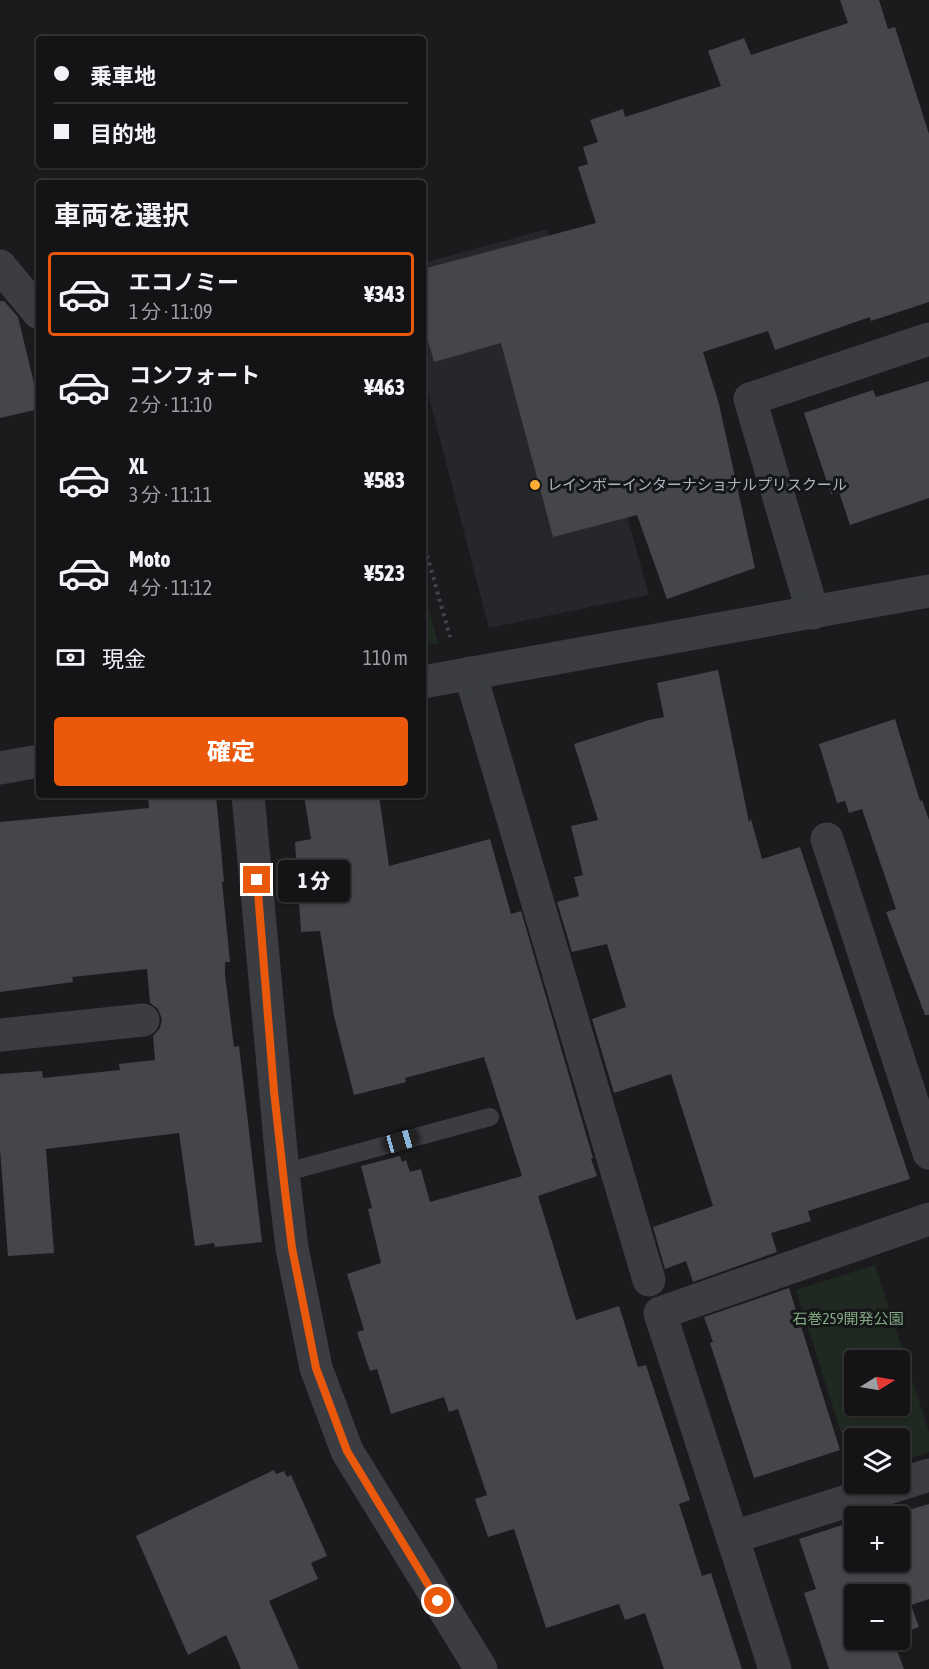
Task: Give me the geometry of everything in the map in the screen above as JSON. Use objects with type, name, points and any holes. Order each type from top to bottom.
[{"type":"street","points":[[0,266],[36,309]]},
{"type":"street","points":[[813,613],[750,399],[929,339]]},
{"type":"street","points":[[426,681],[929,591]]},
{"type":"street","points":[[470,673],[649,1280]]},
{"type":"street","points":[[0,768],[36,762]]},
{"type":"street","points":[[248,798],[283,1173],[292,1248],[316,1368],[347,1451],[481,1669]]},
{"type":"street","points":[[827,838],[929,1153]]},
{"type":"street","points":[[0,1035],[143,1020]]},
{"type":"street","points":[[775,1669],[660,1312],[929,1219]]},
{"type":"street","points":[[734,1537],[929,1475]]},
{"type":"lane","points":[[283,1173],[490,1117]]},
{"type":"path","points":[[426,552],[450,639]]},
{"type":"shaded area","name":"レインボーインターナショナルプリスクール","points":[[547,229],[649,595],[489,628],[426,386],[426,262]]},
{"type":"green space","points":[[426,600],[438,643],[426,645]]},
{"type":"green space","name":"石巻259開発公園","points":[[875,1265],[902,1350],[844,1350],[844,1416],[910,1416],[910,1373],[929,1432],[929,1452],[910,1459],[910,1428],[844,1428],[844,1442],[796,1290]]},
{"type":"building","points":[[840,0],[879,0],[888,29],[895,27],[929,134],[929,302],[871,321],[870,317],[775,350],[768,331],[703,352],[719,404],[755,568],[667,599],[637,515],[553,537],[501,343],[434,362],[426,334],[426,268],[596,223],[578,167],[588,164],[583,147],[598,142],[590,120],[623,109],[625,117],[721,86],[708,51],[744,38],[751,55],[848,23]]},
{"type":"building","points":[[0,301],[4,301],[18,317],[36,392],[36,410],[0,418]]},
{"type":"building","points":[[929,381],[929,498],[850,525],[839,492],[831,494],[804,413],[873,390],[876,397]]},
{"type":"building","points":[[718,670],[749,822],[751,819],[762,859],[800,847],[910,1179],[808,1211],[811,1221],[771,1233],[777,1252],[693,1282],[686,1261],[665,1269],[653,1227],[713,1206],[671,1074],[614,1093],[592,1019],[626,1007],[607,944],[572,952],[557,902],[579,896],[574,877],[583,875],[571,826],[598,820],[574,744],[664,717],[657,683]]},
{"type":"building","points":[[895,719],[920,801],[922,800],[929,820],[929,1015],[925,1015],[886,912],[896,909],[862,809],[849,813],[845,801],[837,803],[819,744]]},
{"type":"building","points":[[148,798],[216,798],[230,962],[225,962],[225,975],[234,1047],[239,1046],[262,1242],[215,1247],[214,1243],[195,1246],[179,1133],[46,1149],[54,1253],[8,1256],[0,1148],[0,1074],[42,1071],[43,1078],[120,1070],[119,1064],[155,1060],[153,1036],[160,1028],[162,1019],[158,1009],[150,1003],[147,969],[72,977],[73,982],[0,992],[0,822],[149,808]]},
{"type":"building","points":[[304,798],[379,798],[389,866],[490,839],[511,914],[521,911],[597,1176],[538,1196],[576,1320],[619,1306],[638,1367],[646,1365],[690,1500],[679,1504],[702,1576],[711,1573],[742,1669],[664,1669],[645,1613],[625,1620],[619,1604],[546,1628],[514,1529],[488,1537],[475,1499],[487,1495],[458,1409],[449,1412],[444,1397],[391,1414],[377,1369],[370,1371],[357,1332],[364,1330],[347,1274],[381,1263],[368,1209],[372,1208],[361,1166],[400,1156],[402,1162],[406,1160],[410,1172],[421,1169],[430,1202],[522,1176],[484,1057],[405,1078],[406,1082],[354,1095],[334,1016],[320,931],[301,932],[295,842],[311,839]]},
{"type":"building","points":[[789,1288],[840,1450],[754,1478],[710,1343],[713,1342],[704,1317]]},
{"type":"building","points":[[274,1470],[276,1474],[284,1471],[287,1477],[291,1475],[327,1556],[311,1563],[318,1579],[269,1601],[299,1669],[241,1669],[226,1635],[188,1655],[136,1536]]},
{"type":"building","points":[[929,1504],[929,1599],[911,1605],[919,1627],[910,1630],[910,1584],[844,1584],[844,1650],[897,1650],[904,1669],[829,1669],[804,1593],[816,1589],[799,1539],[844,1525],[844,1572],[910,1572],[910,1510]]},
{"type":"place","name":"レインボーインターナショナルプリスクール","points":[[535,485]]},
{"type":"route","points":[[257,880],[274,1091],[285,1191],[292,1248],[316,1368],[347,1451],[438,1601]]}]
